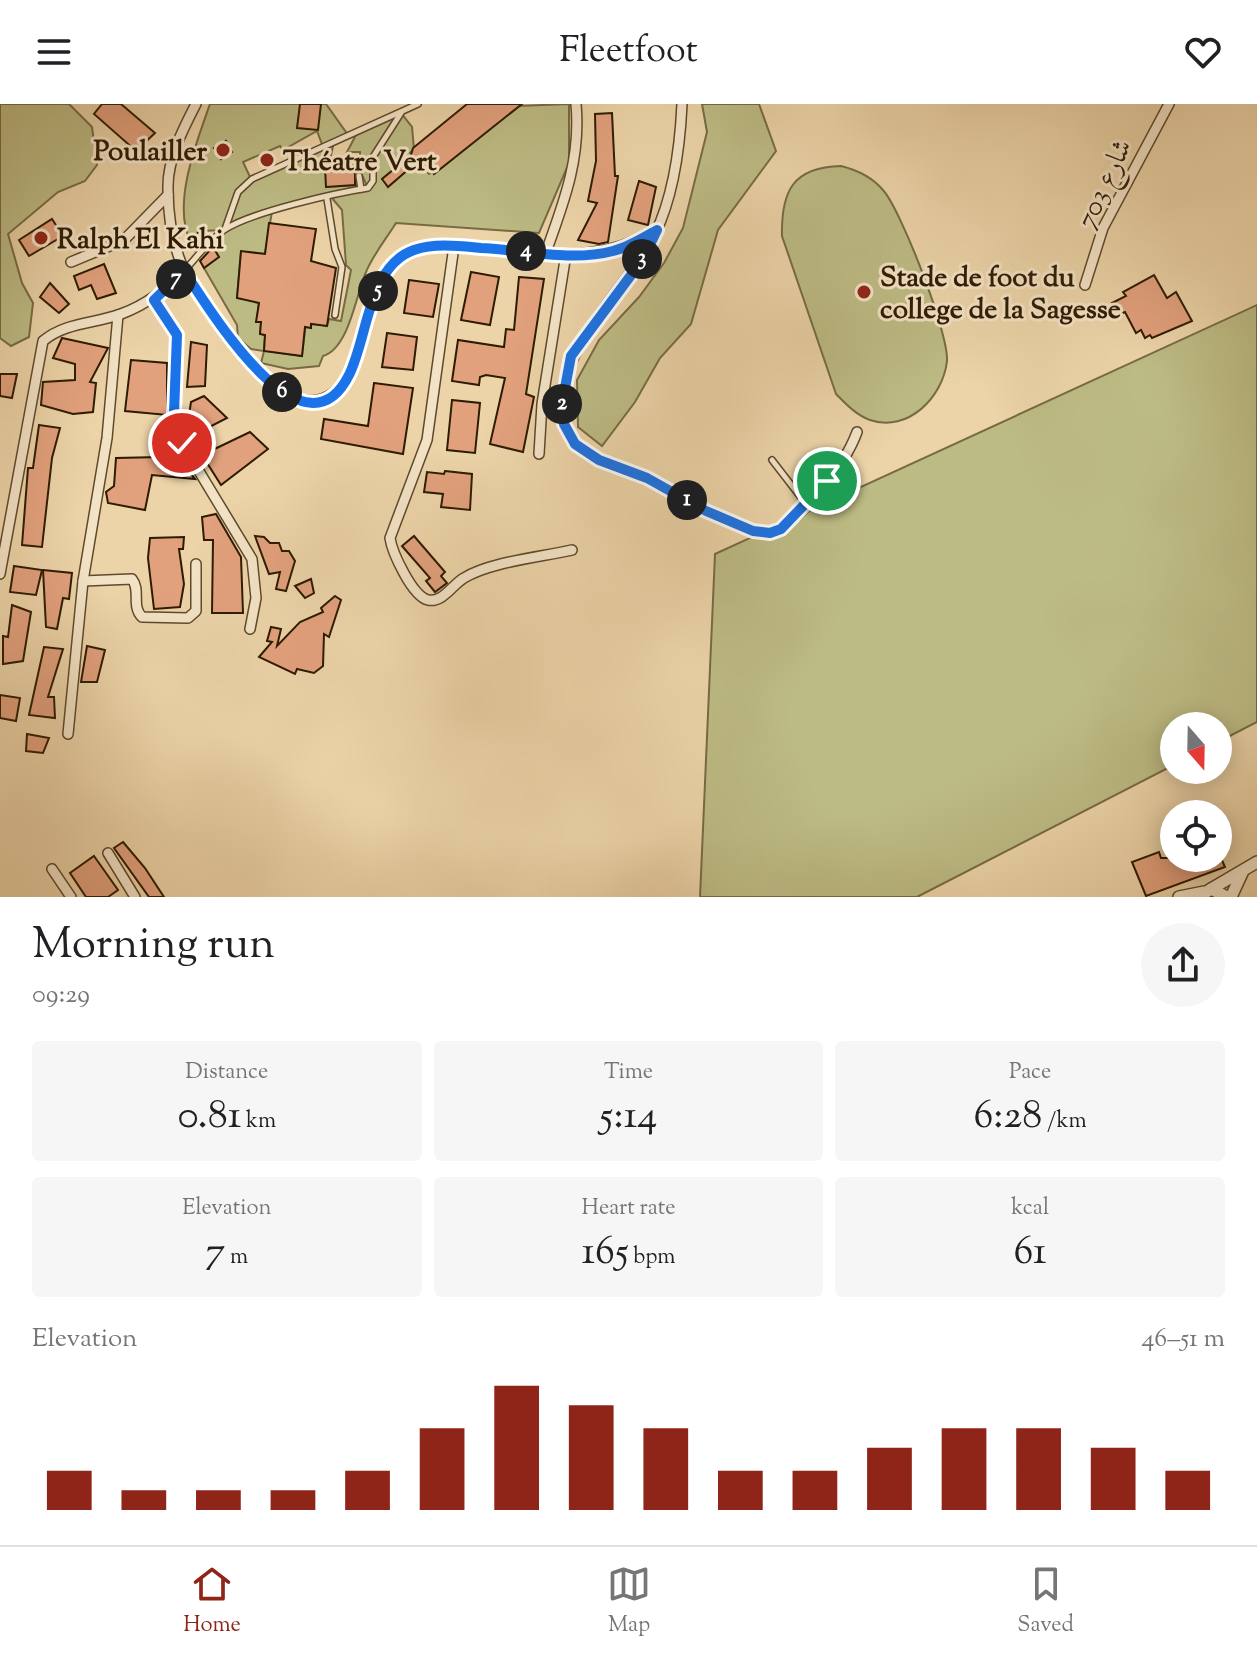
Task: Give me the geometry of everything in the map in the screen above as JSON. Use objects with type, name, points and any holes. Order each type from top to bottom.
[{"type":"street","points":[[196,104],[173,160],[168,195],[172,234],[184,271],[237,348],[274,388],[301,400],[313,401],[337,391],[349,376],[389,267],[414,250],[454,246],[566,254],[613,251],[657,230]]},
{"type":"street","points":[[546,252],[569,190],[578,143],[576,104]]},
{"type":"street","points":[[682,104],[680,147],[657,230],[643,259],[571,356],[562,404],[564,424],[575,444],[599,460],[647,478],[741,528],[770,533],[781,529],[806,504],[844,459],[857,432]]},
{"type":"street","name":"شارع 703","points":[[1085,285],[1103,228],[1169,104]]},
{"type":"street","points":[[71,262],[124,240],[168,195]]},
{"type":"street","points":[[454,246],[427,440],[390,538],[392,552],[422,596],[432,600],[442,596],[463,578],[482,570],[572,550]]},
{"type":"street","points":[[539,454],[542,404],[566,254]]},
{"type":"street","points":[[0,574],[43,341],[67,327],[118,315],[154,300],[184,271]]},
{"type":"street","points":[[154,300],[177,335],[174,413],[182,443],[252,559],[256,598],[250,629]]},
{"type":"street","points":[[68,734],[83,581],[107,438],[118,315]]},
{"type":"street","points":[[83,581],[132,579],[136,586],[137,611],[142,617],[188,618],[196,611],[196,564]]},
{"type":"street","points":[[108,853],[135,897]]},
{"type":"street","points":[[1205,893],[1257,862]]},
{"type":"street","points":[[52,869],[71,897]]},
{"type":"street","points":[[1179,897],[1205,893],[1229,897],[1243,871]]},
{"type":"lane","points":[[398,104],[401,113]]},
{"type":"lane","points":[[184,271],[225,229],[238,192],[252,179],[418,104]]},
{"type":"lane","points":[[225,229],[279,209],[371,186],[373,157],[401,113]]},
{"type":"lane","points":[[359,176],[361,189]]},
{"type":"lane","points":[[327,199],[335,249],[342,267],[335,315]]},
{"type":"lane","points":[[772,460],[806,504]]},
{"type":"shaded area","points":[[0,104],[69,104],[92,127],[97,165],[85,181],[58,192],[8,234],[22,283],[33,303],[29,337],[11,346],[0,338]]},
{"type":"shaded area","points":[[210,104],[326,104],[348,135],[334,142],[329,164],[325,165],[327,187],[357,185],[358,189],[368,188],[360,171],[360,152],[347,152],[358,131],[401,113],[412,127],[414,149],[410,153],[429,174],[516,106],[569,104],[569,163],[539,233],[396,223],[369,266],[339,343],[323,356],[319,366],[288,369],[261,363],[264,351],[251,349],[238,338],[237,325],[204,268],[218,257],[209,244],[224,230],[200,231],[190,240],[185,225],[188,172]],"holes":[[[317,131],[323,147],[251,179],[243,162],[280,146],[283,150]],[[331,197],[342,210],[346,265],[351,270],[341,321],[329,319],[327,326],[306,322],[302,356],[264,351],[265,335],[260,334],[261,322],[257,322],[259,301],[237,298],[241,252],[265,254],[272,211]]]},
{"type":"shaded area","points":[[702,104],[759,104],[776,151],[718,230],[691,324],[660,358],[635,402],[602,446],[578,427],[577,380],[599,340],[639,297],[664,263],[683,228],[707,132]]},
{"type":"shaded area","name":"Stade de foot du college de la Sagesse","points":[[841,166],[879,185],[891,202],[922,273],[946,347],[947,361],[939,387],[921,409],[898,421],[884,423],[865,418],[836,394],[782,236],[784,206],[793,184],[811,171]]},
{"type":"shaded area","points":[[1257,305],[1257,722],[1232,735],[1232,712],[1160,712],[1160,772],[917,897],[700,897],[715,554]]},
{"type":"building","points":[[102,104],[121,104],[155,133],[136,151],[94,114]]},
{"type":"building","points":[[300,104],[321,104],[318,130],[297,128]]},
{"type":"building","points":[[467,104],[522,104],[434,174],[429,166],[424,170],[417,162],[388,187],[382,179],[411,155],[413,148]]},
{"type":"building","points":[[612,113],[615,176],[618,176],[608,242],[599,244],[578,240],[597,203],[588,201],[596,161],[595,114]]},
{"type":"building","name":"Poulailler","points":[[226,141],[232,152],[221,159],[214,148]]},
{"type":"building","points":[[355,165],[355,185],[326,187],[325,167]]},
{"type":"building","points":[[639,181],[656,187],[648,225],[628,220]]},
{"type":"building","name":"Ralph El Kahi","points":[[52,219],[63,236],[29,256],[19,240]]},
{"type":"building","points":[[269,223],[316,229],[311,261],[336,268],[327,326],[311,324],[311,328],[305,327],[302,356],[264,351],[265,335],[260,334],[261,322],[256,322],[259,303],[237,298],[241,251],[265,254]]},
{"type":"building","points":[[200,231],[205,239],[195,250],[190,240]]},
{"type":"building","points":[[213,247],[219,257],[204,268],[200,261]]},
{"type":"building","points":[[104,264],[116,293],[97,299],[91,285],[79,290],[74,276]]},
{"type":"building","points":[[471,272],[499,277],[490,325],[461,320]]},
{"type":"building","points":[[1154,275],[1167,298],[1176,292],[1192,321],[1145,338],[1141,330],[1136,333],[1125,312],[1118,315],[1112,303],[1126,296],[1123,292]]},
{"type":"building","points":[[519,277],[544,279],[526,394],[534,397],[523,452],[490,444],[505,378],[486,375],[480,377],[479,385],[452,381],[458,340],[504,347],[506,329],[514,330]]},
{"type":"building","points":[[409,280],[439,284],[433,317],[404,313]]},
{"type":"building","points":[[50,283],[69,304],[59,313],[40,297]]},
{"type":"building","points":[[387,333],[417,337],[413,370],[382,367]]},
{"type":"building","points":[[62,338],[108,348],[90,382],[96,383],[93,412],[73,414],[41,405],[43,382],[75,380],[75,364],[53,358]]},
{"type":"building","points":[[191,342],[207,345],[205,386],[187,387]]},
{"type":"building","points":[[131,360],[167,363],[167,415],[125,411]]},
{"type":"building","points":[[0,374],[17,374],[12,398],[0,396]]},
{"type":"building","points":[[374,383],[413,388],[403,454],[321,439],[324,419],[368,426]]},
{"type":"building","points":[[204,396],[227,418],[192,436],[187,428],[191,402]]},
{"type":"building","points":[[452,400],[480,403],[475,453],[447,450]]},
{"type":"building","points":[[39,425],[60,428],[52,458],[42,547],[22,545],[28,468],[33,468]]},
{"type":"building","points":[[250,432],[268,449],[221,485],[202,455]]},
{"type":"building","points":[[173,452],[195,479],[152,475],[145,510],[108,503],[106,492],[114,486],[116,458],[161,457]]},
{"type":"building","points":[[445,471],[472,474],[470,510],[441,507],[443,494],[424,492],[427,472],[444,474]]},
{"type":"building","points":[[216,514],[241,557],[243,613],[212,613],[213,540],[204,540],[202,517]]},
{"type":"building","points":[[255,536],[264,537],[270,543],[279,543],[282,551],[289,551],[295,561],[286,591],[276,589],[280,572],[269,574]]},
{"type":"building","points":[[414,536],[445,572],[441,576],[447,583],[435,592],[426,581],[430,578],[402,546]]},
{"type":"building","points":[[184,537],[183,549],[179,549],[184,584],[180,607],[154,609],[148,558],[150,538]]},
{"type":"building","points":[[14,566],[42,570],[36,595],[10,592]]},
{"type":"building","points":[[43,570],[72,573],[69,599],[63,598],[57,629],[46,627]]},
{"type":"building","points":[[311,579],[314,593],[305,598],[295,586]]},
{"type":"building","points":[[335,596],[341,600],[329,637],[324,634],[323,666],[314,673],[297,669],[295,674],[259,657],[272,642],[267,641],[271,627],[281,629],[277,646],[300,622],[323,612],[321,608]]},
{"type":"building","points":[[12,605],[31,612],[23,661],[3,664],[3,636],[8,637]]},
{"type":"building","points":[[87,646],[105,650],[97,682],[81,682]]},
{"type":"building","points":[[44,647],[63,649],[48,697],[54,697],[55,718],[29,715]]},
{"type":"building","points":[[0,695],[20,698],[16,721],[0,718]]},
{"type":"building","points":[[27,734],[49,738],[43,753],[26,751]]},
{"type":"building","points":[[123,842],[164,897],[149,897],[114,848]]},
{"type":"building","points":[[1159,852],[1160,872],[1211,872],[1146,896],[1132,862]]},
{"type":"building","points":[[94,856],[118,890],[108,897],[86,897],[70,873]]},
{"type":"place","name":"Poulailler","points":[[223,150]]},
{"type":"place","name":"Théatre Vert","points":[[267,160]]},
{"type":"place","name":"Ralph El Kahi","points":[[41,238]]},
{"type":"place","name":"Stade de foot du college de la Sagesse","points":[[864,292]]},
{"type":"route","points":[[182,443],[174,413],[179,343],[172,324],[154,300],[184,271],[237,348],[274,388],[301,400],[313,401],[337,391],[349,376],[389,267],[414,250],[454,246],[586,255],[613,251],[657,230],[643,259],[571,356],[562,404],[564,424],[575,444],[599,460],[647,478],[706,511],[753,531],[770,533],[781,529],[827,481]]}]
